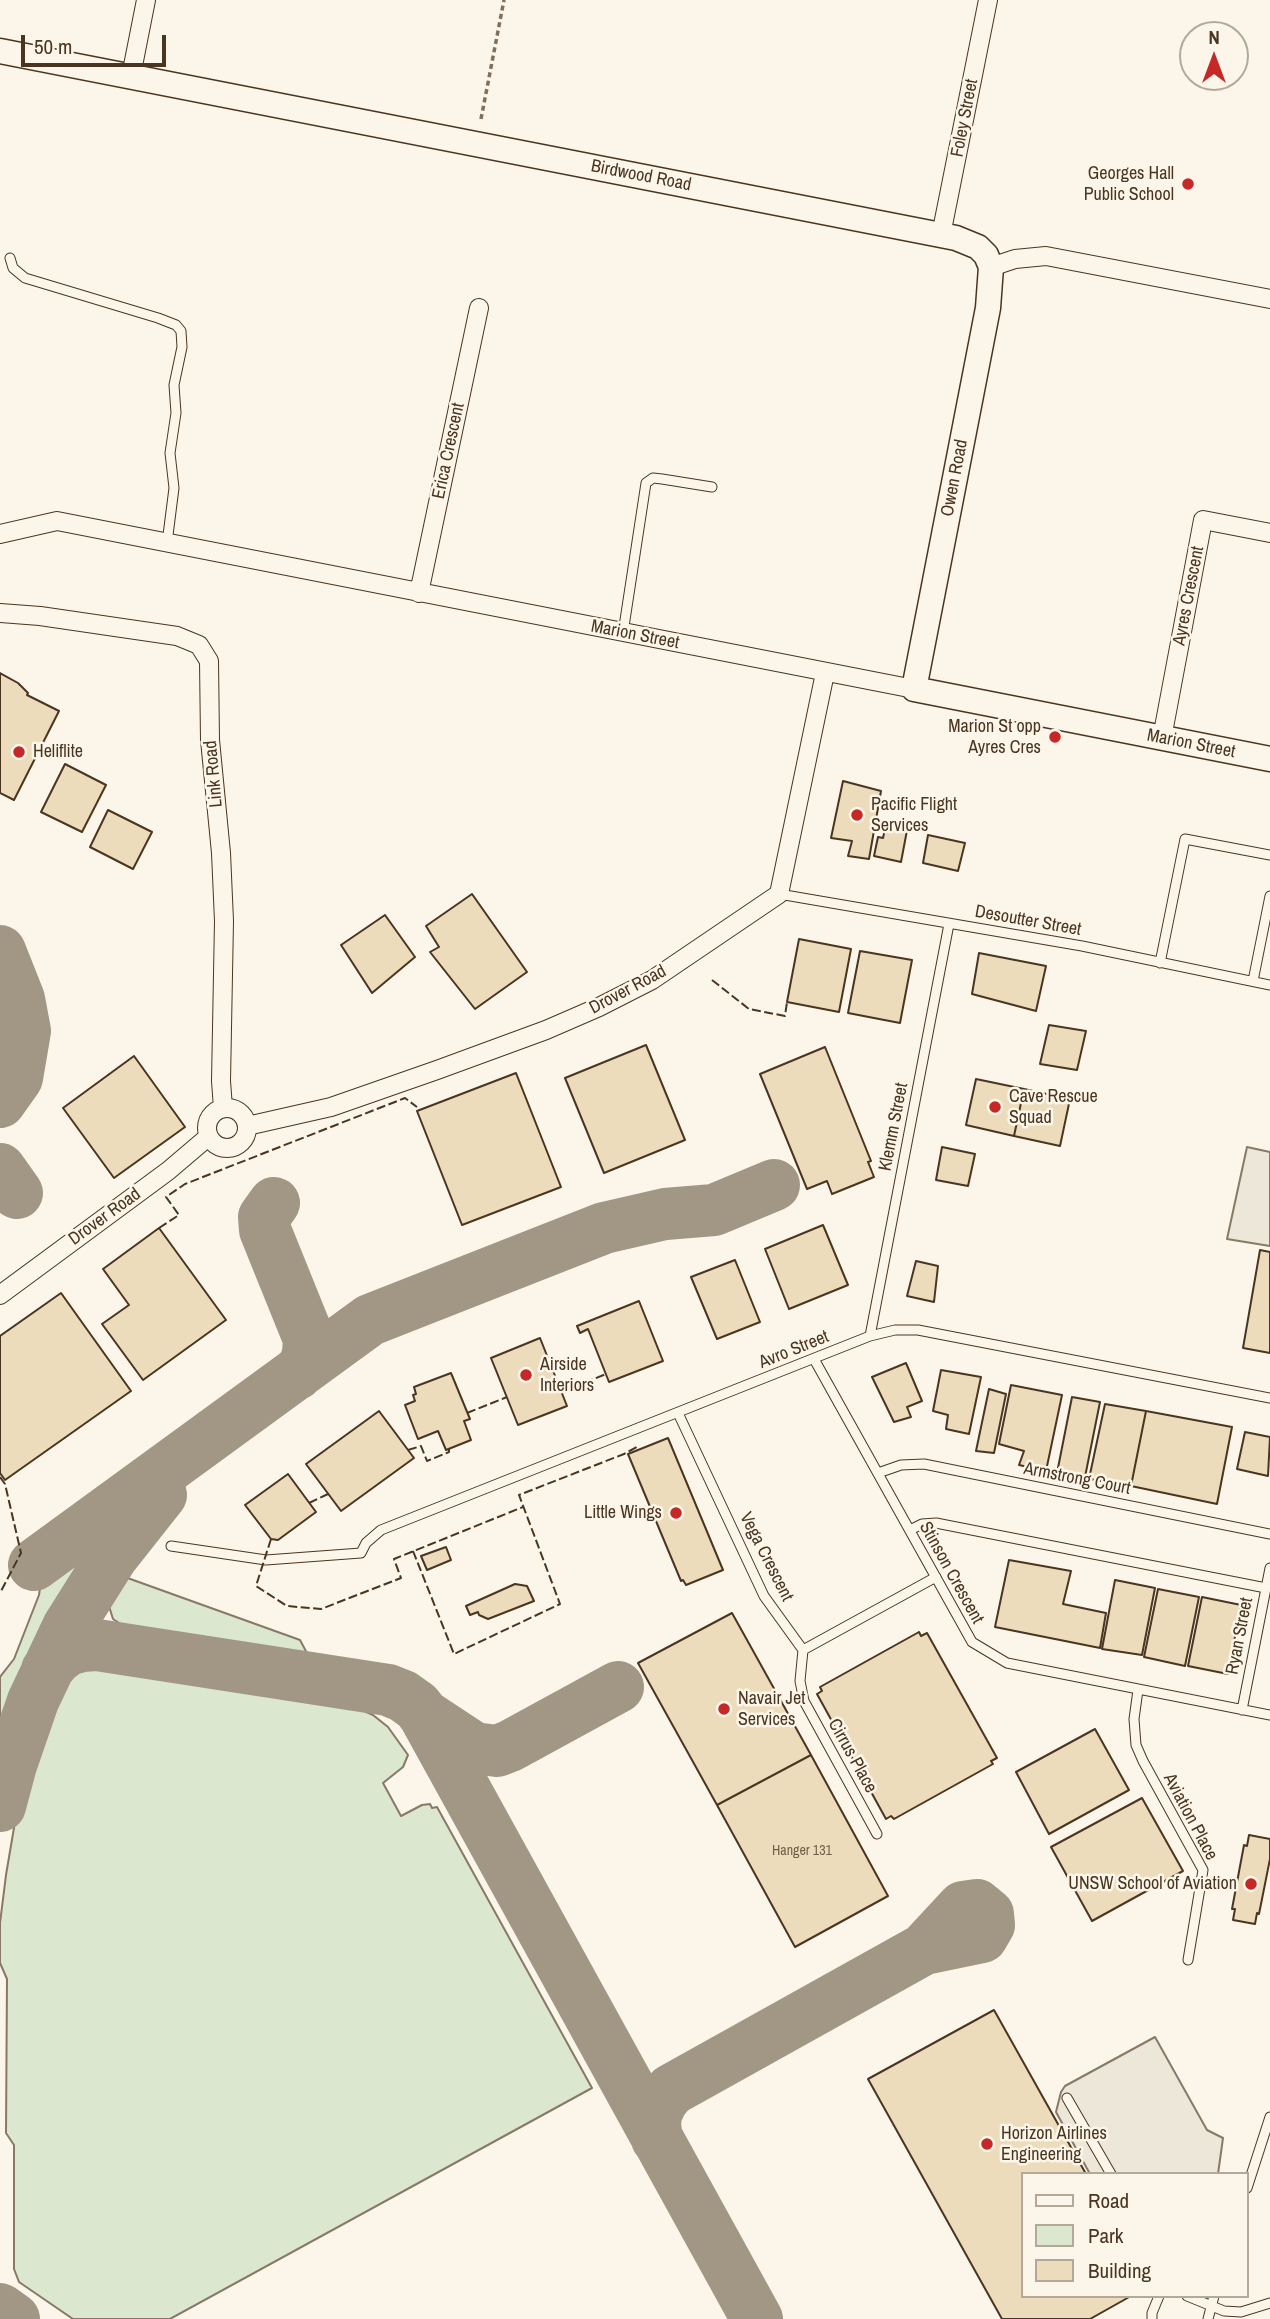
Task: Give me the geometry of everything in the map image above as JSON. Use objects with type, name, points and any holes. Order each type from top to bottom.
[{"type":"main road","name":"Birdwood Road","points":[[0,51],[941,235],[978,247],[986,256],[990,267]]},
{"type":"main road","name":"Owen Road","points":[[914,689],[988,308],[990,267]]},
{"type":"main road","name":"Marion Street","points":[[914,689],[1270,759]]},
{"type":"street","points":[[131,76],[146,0]]},
{"type":"street","name":"Foley Street","points":[[941,235],[988,0]]},
{"type":"street","points":[[990,267],[1015,259],[1046,256],[1270,299]]},
{"type":"street","name":"Erica Crescent","points":[[419,593],[479,308]]},
{"type":"street","name":"Ayres Crescent","points":[[1163,738],[1203,520],[1270,533]]},
{"type":"street","name":"Marion Street","points":[[0,534],[57,521],[914,689]]},
{"type":"street","name":"Link Road","points":[[0,613],[78,621],[177,636],[199,645],[209,661],[210,740],[221,853],[224,922],[221,1081],[223,1108]]},
{"type":"street","points":[[779,894],[825,673]]},
{"type":"street","name":"Drover Road","points":[[247,1126],[331,1107],[509,1043],[599,1007],[652,980],[779,894]]},
{"type":"street","points":[[223,1108],[230,1108],[242,1114],[247,1126],[244,1139],[233,1147],[219,1147],[208,1137],[209,1119],[223,1108]]},
{"type":"street","name":"Drover Road","points":[[0,1295],[168,1171],[208,1137]]},
{"type":"lane","points":[[10,258],[12,268],[25,278],[158,318],[176,325],[181,331],[182,347],[174,385],[176,413],[171,439],[170,466],[174,488],[167,542]]},
{"type":"lane","points":[[623,633],[646,483],[653,478],[712,487]]},
{"type":"lane","points":[[1160,962],[1185,839],[1270,855]]},
{"type":"lane","name":"Desoutter Street","points":[[779,894],[1082,946],[1270,985]]},
{"type":"lane","points":[[1253,981],[1270,896]]},
{"type":"lane","name":"Klemm Street","points":[[870,1336],[949,924]]},
{"type":"lane","name":"Avro Street","points":[[171,1546],[266,1560],[361,1553],[366,1543],[381,1530],[870,1336],[895,1330],[918,1330],[1270,1398]]},
{"type":"lane","name":"Stinson Crescent","points":[[814,1359],[972,1642],[1007,1663],[1270,1715]]},
{"type":"lane","name":"Vega Crescent","points":[[678,1413],[764,1596],[803,1650]]},
{"type":"lane","name":"Armstrong Court","points":[[878,1473],[901,1465],[924,1464],[1270,1534]]},
{"type":"lane","points":[[910,1530],[922,1524],[936,1523],[1266,1588]]},
{"type":"lane","name":"Ryan Street","points":[[1242,1710],[1270,1568]]},
{"type":"lane","points":[[803,1650],[936,1577]]},
{"type":"lane","name":"Cirrus Place","points":[[803,1650],[800,1681],[804,1701],[877,1833]]},
{"type":"lane","name":"Aviation Place","points":[[1138,1690],[1133,1718],[1136,1745],[1203,1870],[1188,1960]]},
{"type":"lane","points":[[1067,2098],[1110,2172]]},
{"type":"lane","points":[[1249,2182],[1269,2124]]},
{"type":"lane","points":[[1152,2319],[1158,2298]]},
{"type":"lane","points":[[1191,2298],[1224,2311],[1241,2312],[1270,2303]]},
{"type":"lane","points":[[1208,2319],[1213,2298]]},
{"type":"path","points":[[481,119],[504,0]]},
{"type":"green space","points":[[0,986],[14,1018],[15,1040],[11,1063],[0,1087]]},
{"type":"green space","points":[[76,1556],[79,1558],[77,1577],[30,1664],[0,1743],[0,1677],[14,1659],[44,1581]]},
{"type":"green space","points":[[122,1576],[300,1640],[308,1655],[304,1657],[128,1629],[113,1619],[108,1603],[112,1587]]},
{"type":"green space","points":[[97,1667],[353,1706],[373,1715],[388,1727],[408,1755],[403,1767],[383,1783],[401,1816],[422,1805],[437,1807],[592,2088],[170,2319],[73,2319],[19,2282],[14,2269],[14,2145],[6,2133],[7,1979],[0,1963],[0,1923],[6,1875],[17,1810],[34,1752],[55,1696],[66,1678],[75,1671]]},
{"type":"shaded area","points":[[1247,1147],[1270,1152],[1270,1246],[1227,1239]]},
{"type":"shaded area","points":[[1155,2037],[1207,2130],[1223,2138],[1218,2172],[1089,2172],[1056,2112],[1065,2086]]},
{"type":"building","name":"Heliflite","points":[[0,673],[18,683],[27,695],[59,711],[14,800],[0,793]]},
{"type":"building","points":[[65,764],[106,785],[82,832],[41,812]]},
{"type":"building","name":"Pacific Flight Services","points":[[843,781],[881,791],[869,859],[848,856],[852,841],[831,838]]},
{"type":"building","points":[[108,810],[152,832],[133,869],[90,847]]},
{"type":"building","points":[[887,821],[908,825],[901,862],[874,856],[878,837],[883,838]]},
{"type":"building","points":[[928,835],[965,843],[958,871],[923,863]]},
{"type":"building","points":[[472,894],[527,972],[475,1009],[430,952],[439,947],[426,926]]},
{"type":"building","points":[[385,915],[415,957],[372,993],[341,945]]},
{"type":"building","points":[[799,939],[851,949],[839,1012],[787,1002]]},
{"type":"building","points":[[860,951],[912,960],[900,1023],[848,1013]]},
{"type":"building","points":[[979,953],[1046,966],[1036,1011],[972,994]]},
{"type":"building","points":[[1049,1025],[1086,1031],[1077,1070],[1040,1064]]},
{"type":"building","points":[[646,1045],[685,1140],[604,1173],[565,1078]]},
{"type":"building","points":[[825,1047],[871,1161],[868,1162],[874,1177],[832,1194],[827,1181],[807,1189],[760,1074]]},
{"type":"building","points":[[134,1056],[185,1127],[114,1178],[63,1108]]},
{"type":"building","points":[[516,1073],[561,1187],[462,1225],[417,1111]]},
{"type":"building","name":"Cave Rescue Squad","points":[[976,1079],[1024,1089],[1014,1136],[966,1125]]},
{"type":"building","points":[[1024,1089],[1070,1099],[1060,1146],[1014,1136]]},
{"type":"building","points":[[942,1147],[975,1154],[968,1186],[936,1180]]},
{"type":"building","points":[[823,1225],[848,1285],[789,1309],[765,1249]]},
{"type":"building","points":[[159,1228],[226,1320],[143,1380],[102,1324],[129,1305],[103,1269]]},
{"type":"building","points":[[1260,1250],[1270,1252],[1270,1353],[1243,1348]]},
{"type":"building","points":[[735,1260],[760,1322],[717,1339],[691,1277]]},
{"type":"building","points":[[916,1261],[938,1266],[934,1302],[907,1296]]},
{"type":"building","points":[[61,1293],[131,1391],[5,1480],[0,1473],[0,1336]]},
{"type":"building","points":[[639,1301],[663,1361],[609,1382],[588,1329],[580,1333],[577,1326]]},
{"type":"building","name":"Airside Interiors","points":[[540,1338],[567,1406],[518,1425],[491,1358]]},
{"type":"building","points":[[906,1363],[922,1401],[907,1407],[911,1417],[894,1422],[872,1377]]},
{"type":"building","points":[[941,1370],[981,1377],[969,1434],[946,1429],[948,1415],[933,1411]]},
{"type":"building","points":[[451,1373],[470,1419],[464,1421],[471,1440],[446,1450],[438,1431],[418,1439],[405,1405],[415,1401],[414,1387]]},
{"type":"building","points":[[1011,1385],[1062,1395],[1046,1471],[1019,1465],[1024,1451],[999,1444]]},
{"type":"building","points":[[989,1389],[1006,1394],[994,1453],[976,1451]]},
{"type":"building","points":[[1072,1397],[1100,1402],[1085,1477],[1057,1473]]},
{"type":"building","points":[[1105,1404],[1146,1411],[1131,1486],[1089,1479]]},
{"type":"building","points":[[379,1411],[414,1458],[341,1511],[306,1464]]},
{"type":"building","points":[[1146,1411],[1232,1427],[1217,1504],[1131,1486]]},
{"type":"building","points":[[1245,1432],[1270,1437],[1268,1476],[1237,1469]]},
{"type":"building","name":"Little Wings","points":[[668,1438],[723,1570],[686,1585],[681,1581],[628,1454]]},
{"type":"building","points":[[288,1474],[316,1512],[278,1540],[271,1539],[245,1505]]},
{"type":"building","points":[[446,1547],[451,1560],[427,1570],[421,1556]]},
{"type":"building","points":[[1009,1560],[1071,1571],[1063,1604],[1106,1613],[1100,1648],[995,1627]]},
{"type":"building","points":[[1115,1580],[1155,1588],[1142,1655],[1102,1649]]},
{"type":"building","points":[[515,1584],[527,1586],[534,1601],[488,1619],[478,1612],[470,1615],[466,1606]]},
{"type":"building","points":[[1158,1589],[1199,1597],[1185,1666],[1144,1657]]},
{"type":"building","points":[[1202,1597],[1241,1605],[1228,1674],[1188,1666]]},
{"type":"building","name":"Navair Jet Services","points":[[732,1613],[811,1755],[717,1805],[638,1663]]},
{"type":"building","points":[[919,1632],[921,1636],[927,1633],[997,1758],[991,1761],[993,1764],[894,1819],[891,1816],[886,1819],[817,1694],[822,1691],[820,1687]]},
{"type":"building","points":[[1095,1729],[1129,1790],[1049,1834],[1016,1772]]},
{"type":"building","points":[[811,1755],[888,1896],[795,1947],[717,1805]]},
{"type":"building","points":[[1142,1798],[1183,1871],[1092,1921],[1051,1847]]},
{"type":"building","name":"UNSW School of Aviation","points":[[1249,1835],[1270,1839],[1270,1859],[1255,1924],[1233,1920],[1235,1909],[1232,1909],[1244,1845],[1247,1846]]},
{"type":"building","name":"Horizon Airlines Engineering","points":[[994,2010],[1085,2172],[1021,2172],[1021,2298],[1127,2298],[1090,2319],[1002,2319],[868,2079]]},
{"type":"taxiway","points":[[0,951],[19,999],[25,1031],[17,1078],[0,1102]]},
{"type":"taxiway","points":[[0,1169],[17,1193]]},
{"type":"taxiway","points":[[34,1565],[370,1320],[604,1228],[665,1214],[714,1210],[774,1185]]},
{"type":"taxiway","points":[[274,1203],[264,1217],[265,1230],[309,1339],[305,1364],[297,1374]]},
{"type":"taxiway","points":[[0,1806],[33,1701],[68,1627],[112,1557],[161,1495]]},
{"type":"taxiway","points":[[47,1670],[68,1650],[97,1645],[388,1690],[417,1706],[757,2319]]},
{"type":"taxiway","points":[[424,1715],[474,1748],[497,1751],[618,1687]]},
{"type":"taxiway","points":[[657,2139],[656,2114],[671,2090],[924,1949],[963,1907],[977,1905],[988,1914],[989,1925],[982,1937],[924,1949]]},
{"type":"taxiway","points":[[0,2309],[14,2319]]},
{"type":"fence","points":[[712,980],[749,1009],[785,1016],[787,1002]]},
{"type":"fence","points":[[159,1228],[179,1215],[166,1197],[185,1184],[405,1098],[417,1107]]},
{"type":"fence","points":[[561,1392],[606,1374]]},
{"type":"fence","points":[[467,1413],[507,1397]]},
{"type":"fence","points":[[408,1450],[421,1446],[427,1461],[449,1452],[449,1449]]},
{"type":"fence","points":[[413,1551],[454,1654],[560,1604],[519,1495],[637,1447],[638,1449]]},
{"type":"fence","points":[[0,1477],[5,1484],[21,1553],[0,1593]]},
{"type":"fence","points":[[309,1503],[328,1494]]},
{"type":"fence","points":[[271,1539],[256,1586],[287,1606],[321,1609],[401,1578],[394,1559],[523,1507]]},
{"type":"place","name":"Georges Hall Public School","points":[[1188,184]]},
{"type":"place","name":"Marion St opp Ayres Cres","points":[[1055,737]]},
{"type":"place","name":"Heliflite","points":[[19,752]]},
{"type":"place","name":"Pacific Flight Services","points":[[857,815]]},
{"type":"place","name":"Cave Rescue Squad","points":[[995,1107]]},
{"type":"place","name":"Airside Interiors","points":[[526,1375]]},
{"type":"place","name":"Little Wings","points":[[676,1513]]},
{"type":"place","name":"Navair Jet Services","points":[[724,1709]]},
{"type":"place","name":"UNSW School of Aviation","points":[[1251,1884]]},
{"type":"place","name":"Horizon Airlines Engineering","points":[[987,2144]]}]
